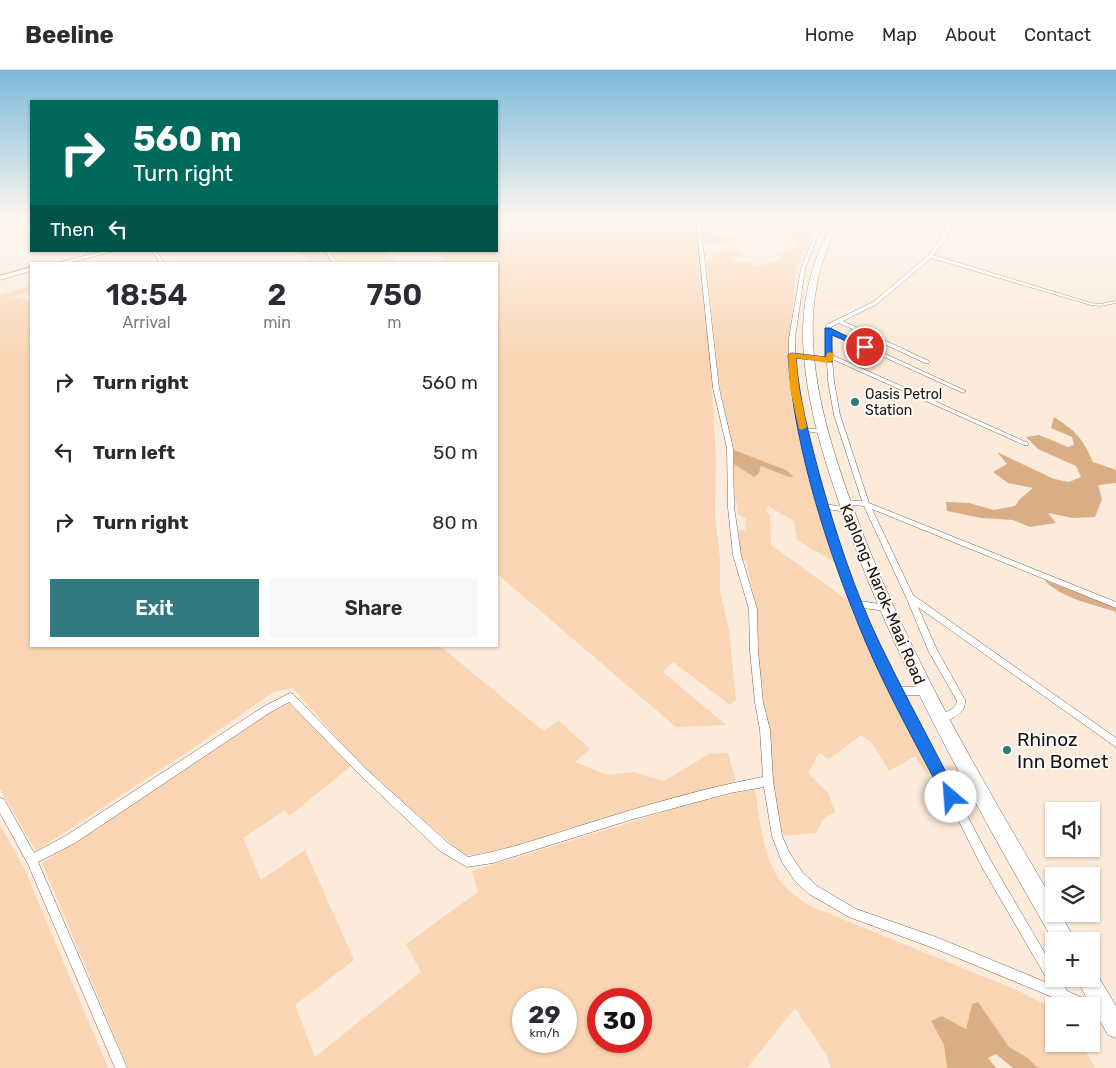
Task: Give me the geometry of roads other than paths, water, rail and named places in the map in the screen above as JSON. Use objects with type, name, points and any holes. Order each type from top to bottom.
[{"type":"highway","name":"Kaplong-Narok-Maai Road","points":[[815,267],[813,280],[803,308],[812,379],[832,467],[845,506],[886,608],[924,691],[992,816],[1060,932]]},
{"type":"highway","points":[[1091,987],[1105,1017]]},
{"type":"street","points":[[703,267],[716,388],[730,448],[731,507],[737,555],[753,609],[754,651],[759,702],[765,730],[768,781],[777,836],[786,858],[799,877],[813,890],[853,913],[936,943],[1063,996]]},
{"type":"street","points":[[918,267],[875,303],[839,322],[829,324],[828,330],[831,381],[838,415],[866,504],[910,597],[933,652],[961,700],[961,705],[957,711],[940,719]]},
{"type":"street","points":[[965,267],[1091,304],[1116,302]]},
{"type":"street","points":[[0,278],[30,269]]},
{"type":"street","points":[[803,308],[792,338],[794,388],[802,429],[841,563],[873,644],[987,865],[1063,996]]},
{"type":"street","points":[[839,322],[926,362]]},
{"type":"street","points":[[828,330],[963,392]]},
{"type":"street","points":[[792,355],[810,358],[830,358],[1026,444]]},
{"type":"street","points":[[802,429],[824,432]]},
{"type":"street","points":[[823,506],[866,504],[1116,605]]},
{"type":"street","points":[[910,597],[1116,742]]},
{"type":"street","points":[[858,604],[886,608]]},
{"type":"street","points":[[898,691],[924,691]]},
{"type":"street","points":[[32,860],[71,839],[266,710],[290,697],[363,772],[444,847],[467,862],[493,858],[630,815],[730,788],[768,781]]},
{"type":"street","points":[[0,804],[32,860],[121,1068]]},
{"type":"place","name":"Oasis Petrol Station","points":[[855,402]]},
{"type":"place","name":"Rhinoz Inn Bomet","points":[[1007,750]]}]
